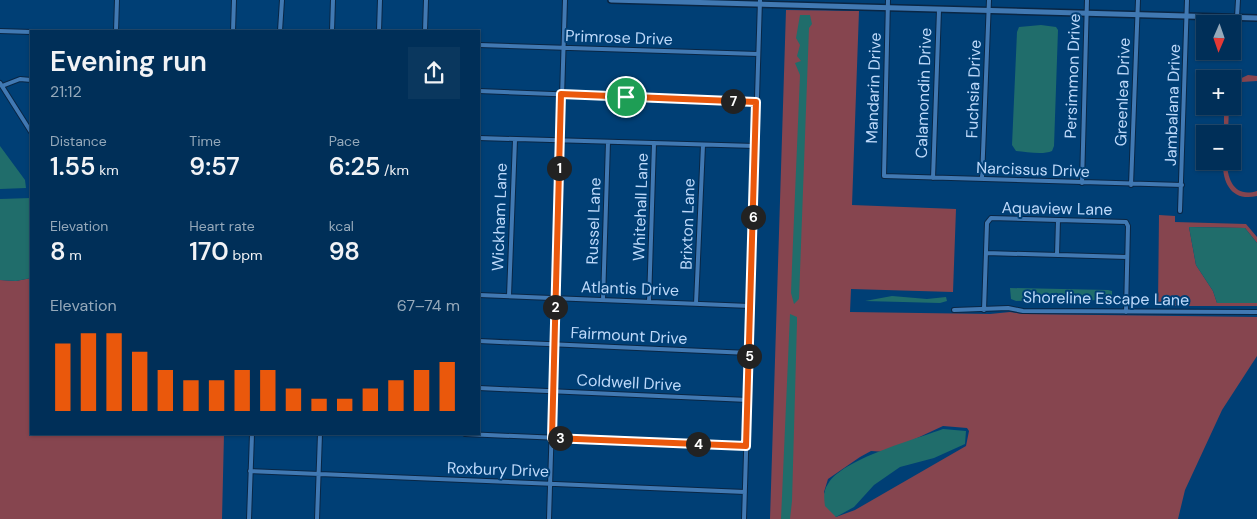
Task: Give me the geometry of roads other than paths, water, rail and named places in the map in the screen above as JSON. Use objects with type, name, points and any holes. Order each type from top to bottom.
[{"type":"street","points":[[116,30],[117,0]]},
{"type":"street","points":[[233,30],[234,0]]},
{"type":"street","points":[[280,30],[282,0]]},
{"type":"street","points":[[332,30],[333,0]]},
{"type":"street","points":[[379,30],[380,0]]},
{"type":"street","points":[[425,30],[426,0]]},
{"type":"street","points":[[549,519],[565,0]]},
{"type":"street","points":[[611,0],[759,2],[989,12],[1196,16]]},
{"type":"street","name":"Mandarin Drive","points":[[884,176],[888,0]]},
{"type":"street","name":"Fuchsia Drive","points":[[982,179],[989,0]]},
{"type":"street","name":"Persimmon Drive","points":[[1082,183],[1087,0]]},
{"type":"street","name":"Greenlea Drive","points":[[1132,185],[1138,0]]},
{"type":"street","name":"Jambalana Drive","points":[[1180,211],[1187,0]]},
{"type":"street","points":[[1237,15],[1238,0]]},
{"type":"street","points":[[744,519],[759,2]]},
{"type":"street","name":"Calamondin Drive","points":[[933,178],[939,10]]},
{"type":"street","points":[[1241,17],[1257,18]]},
{"type":"street","points":[[0,31],[30,32]]},
{"type":"street","name":"Primrose Drive","points":[[480,45],[758,54]]},
{"type":"street","points":[[30,80],[20,79],[1,84],[30,130]]},
{"type":"street","points":[[480,91],[756,102]]},
{"type":"street","points":[[480,138],[755,146]]},
{"type":"street","name":"Wickham Lane","points":[[508,296],[515,140]]},
{"type":"street","name":"Russel Lane","points":[[603,300],[608,142]]},
{"type":"street","name":"Whitehall Lane","points":[[649,302],[654,144]]},
{"type":"street","name":"Brixton Lane","points":[[696,304],[703,145]]},
{"type":"street","name":"Narcissus Drive","points":[[884,176],[1132,185],[1182,185]]},
{"type":"street","name":"Aquaview Lane","points":[[984,310],[987,222],[989,219],[1126,222],[1128,226],[1126,312]]},
{"type":"street","points":[[1056,255],[1058,220]]},
{"type":"street","points":[[986,253],[1127,257]]},
{"type":"street","name":"Atlantis Drive","points":[[480,295],[750,306]]},
{"type":"street","name":"Shoreline Escape Lane","points":[[954,310],[1008,308],[1126,312],[1257,312]]},
{"type":"street","name":"Fairmount Drive","points":[[480,341],[749,353]]},
{"type":"street","name":"Coldwell Drive","points":[[480,388],[748,400]]},
{"type":"street","points":[[249,519],[252,435]]},
{"type":"street","points":[[318,519],[320,435]]},
{"type":"street","points":[[480,435],[746,446]]},
{"type":"street","name":"Roxbury Drive","points":[[250,471],[745,492]]}]
